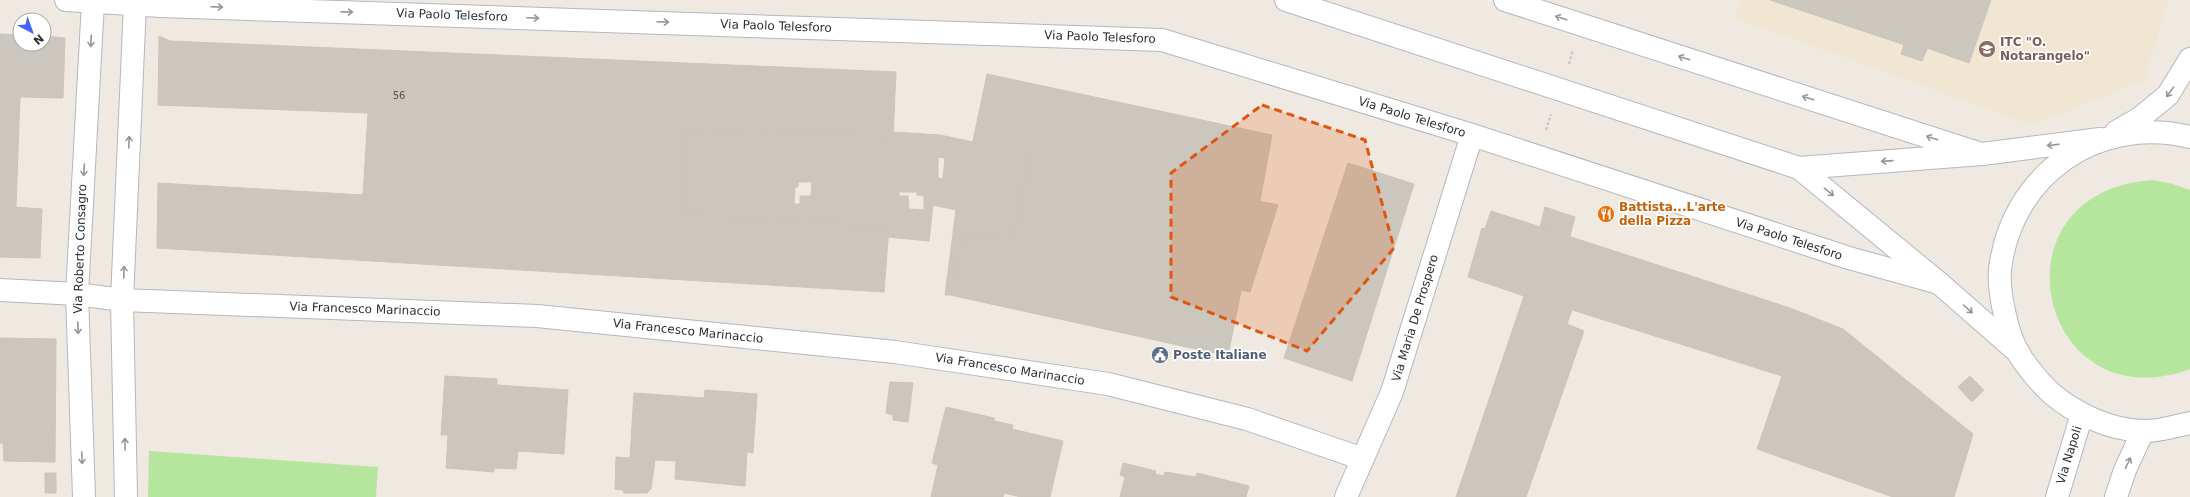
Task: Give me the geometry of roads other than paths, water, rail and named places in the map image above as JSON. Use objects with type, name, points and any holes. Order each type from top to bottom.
[{"type":"street","name":"Via Paolo Telesforo","points":[[66,0],[135,4],[1162,40],[1472,135],[1849,258],[1939,283]]},
{"type":"street","points":[[1286,0],[1799,168],[1939,283],[2019,353],[2051,393],[2082,414],[2111,425],[2142,431],[2190,423]]},
{"type":"street","points":[[1506,0],[1982,154]]},
{"type":"street","name":"Via Roberto Consagro","points":[[84,497],[77,294],[93,2]]},
{"type":"street","points":[[126,497],[122,300],[135,4]]},
{"type":"street","points":[[2019,353],[2001,304],[2000,270],[2006,237],[2030,191],[2059,162],[2081,148],[2106,138],[2140,118],[2168,95],[2190,59]]},
{"type":"street","points":[[1799,168],[1982,154],[2106,138],[2138,132],[2163,132],[2190,137]]},
{"type":"street","name":"Via Maria De Prospero","points":[[1346,497],[1392,392],[1472,135]]},
{"type":"street","name":"Via Francesco Marinaccio","points":[[0,290],[77,294],[122,300],[537,316],[895,352],[1108,384],[1248,420],[1363,459]]},
{"type":"street","name":"Via Napoli","points":[[2057,497],[2082,414]]},
{"type":"street","points":[[2116,497],[2125,470],[2142,431]]},
{"type":"place","name":"ITC \"O. Notarangelo\"","points":[[1987,49]]},
{"type":"place","name":"Battista...L'arte della Pizza","points":[[1606,214]]},
{"type":"place","name":"Poste Italiane","points":[[1160,355]]}]
